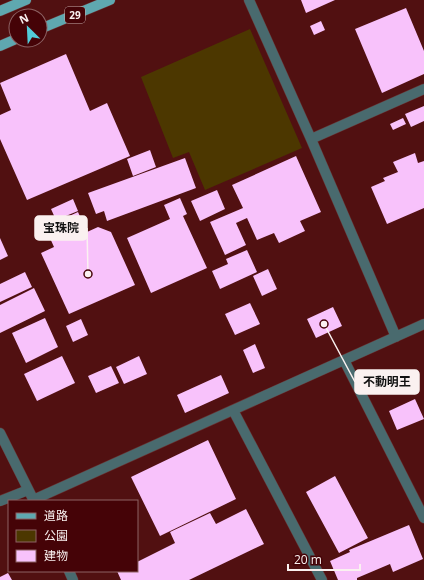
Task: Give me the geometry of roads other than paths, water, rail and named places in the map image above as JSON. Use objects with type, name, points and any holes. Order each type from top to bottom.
[{"type":"main road","points":[[0,11],[25,0]]},
{"type":"main road","name":"29","points":[[48,26],[110,0]]},
{"type":"street","points":[[249,0],[312,139],[396,337]]},
{"type":"street","points":[[312,139],[424,89]]},
{"type":"street","points":[[0,433],[33,500],[424,324]]},
{"type":"street","points":[[344,360],[424,518]]},
{"type":"street","points":[[233,410],[322,580]]},
{"type":"street","points":[[0,501],[28,490]]},
{"type":"place","name":"宝珠院","points":[[88,274]]},
{"type":"place","name":"不動明王","points":[[324,324]]}]
